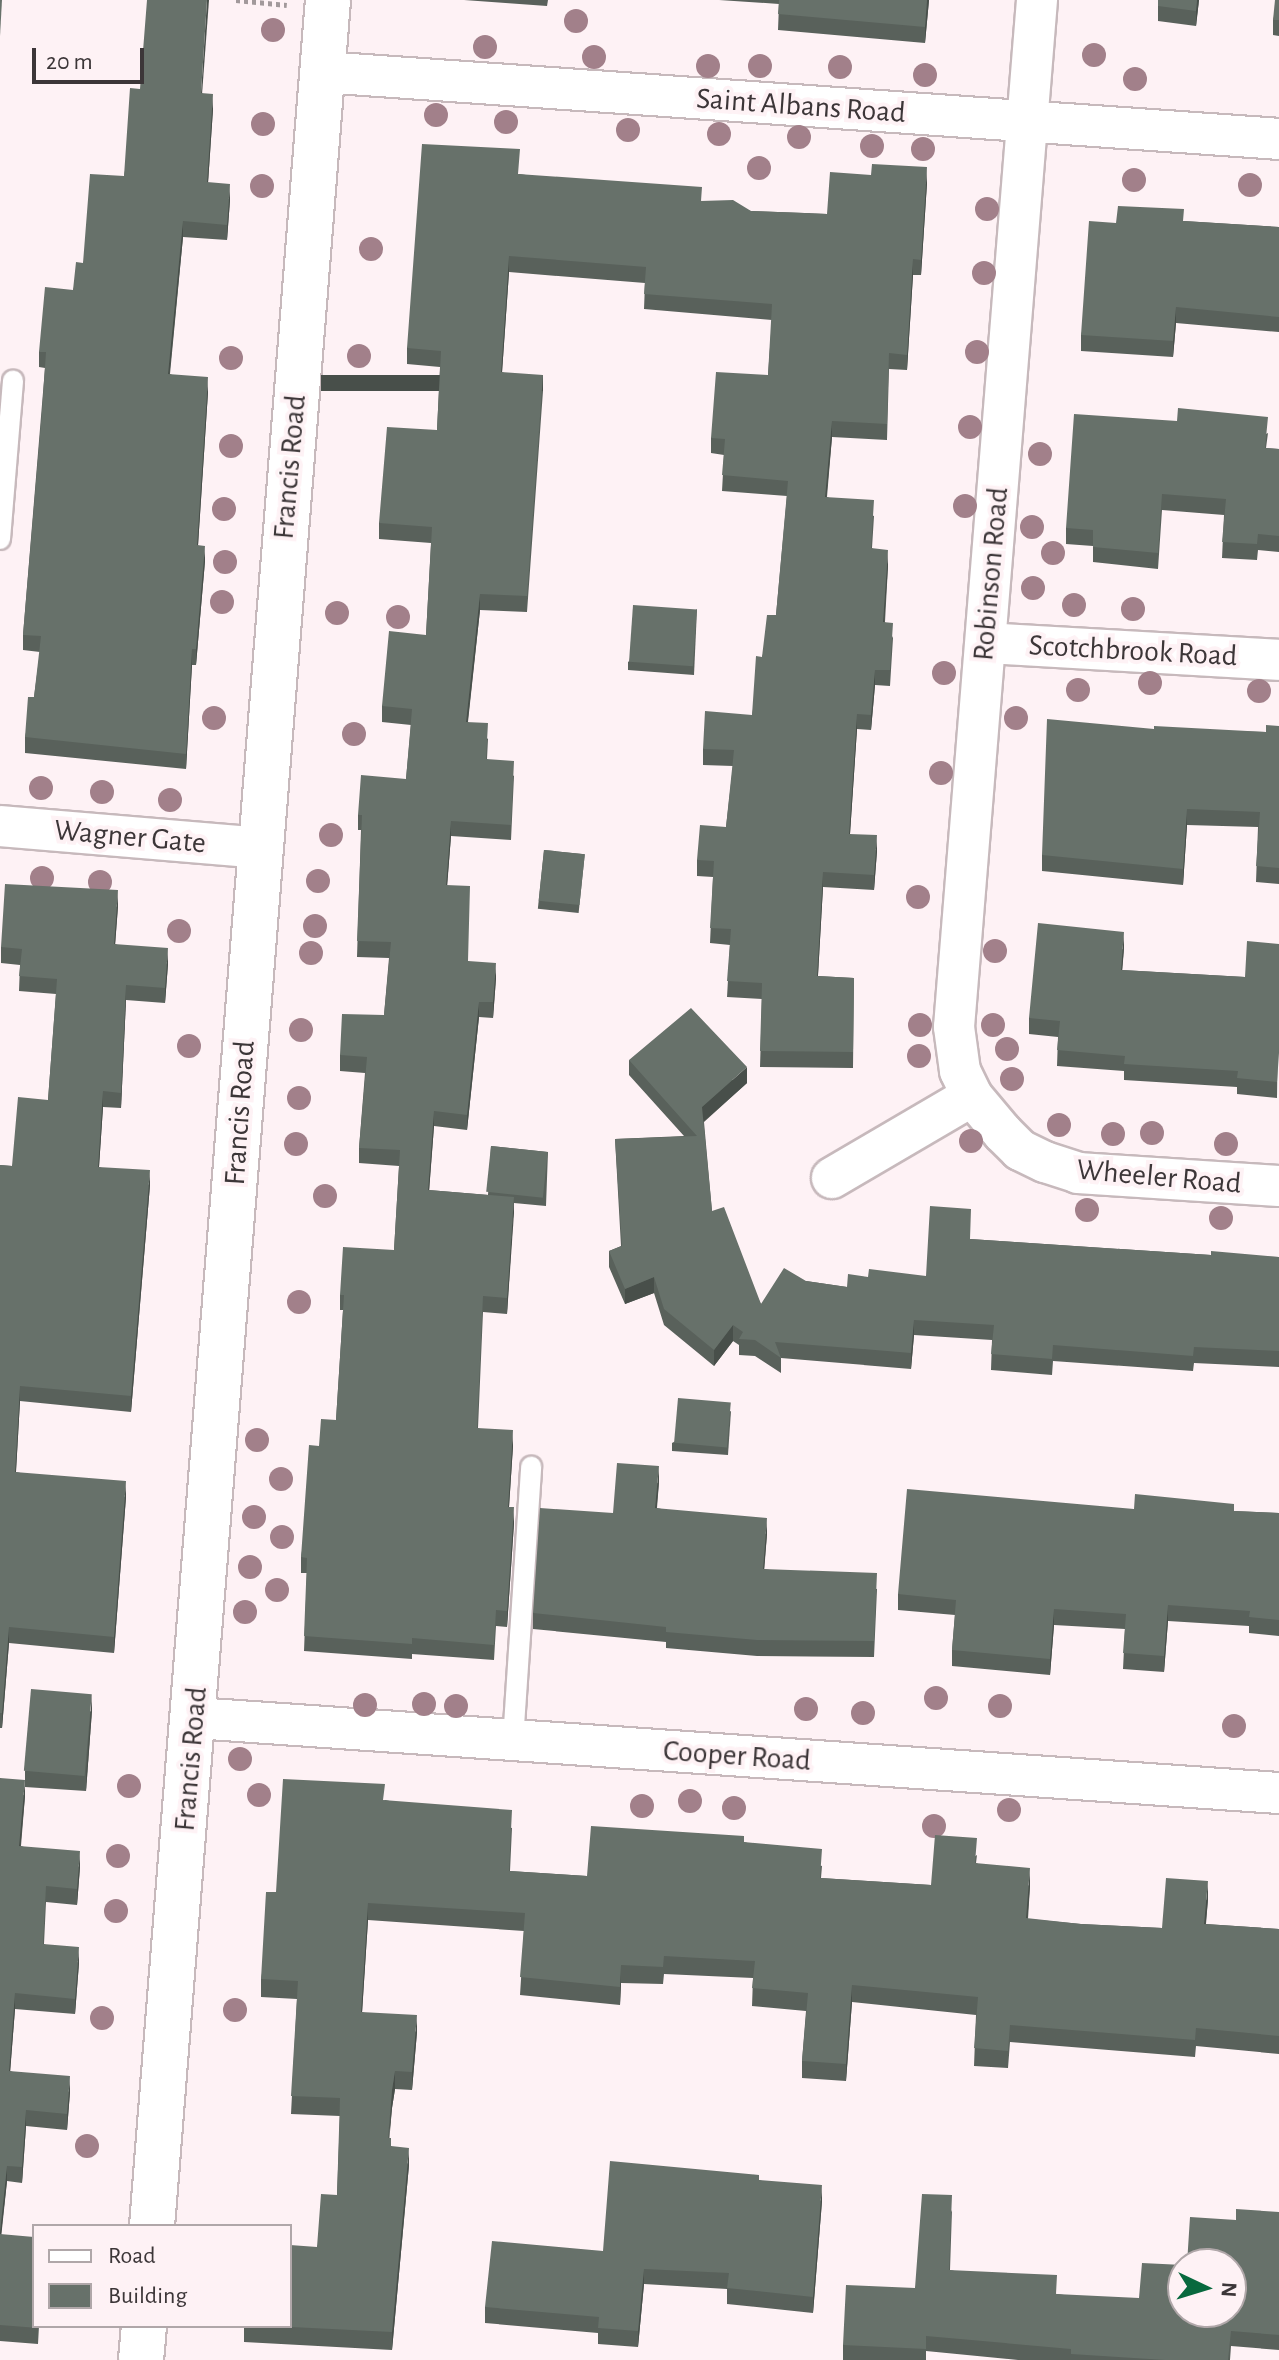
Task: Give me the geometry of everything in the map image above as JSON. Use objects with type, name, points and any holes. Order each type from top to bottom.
[{"type":"street","name":"Robinson Road","points":[[1003,1133],[972,1096],[960,1071],[954,1027],[1037,0]]},
{"type":"street","name":"Francis Road","points":[[152,2224],[195,1718],[322,72],[309,2]]},
{"type":"street","name":"Saint Albans Road","points":[[322,72],[1279,139]]},
{"type":"street","name":"Scotchbrook Road","points":[[986,643],[1279,660]]},
{"type":"street","name":"Wagner Gate","points":[[0,826],[260,848]]},
{"type":"street","points":[[832,1178],[972,1096]]},
{"type":"street","name":"Wheeler Road","points":[[1003,1133],[1020,1150],[1078,1173],[1279,1186]]},
{"type":"street","name":"Cooper Road","points":[[195,1718],[1279,1793]]},
{"type":"street","points":[[141,2360],[144,2328]]},
{"type":"lane","points":[[0,539],[13,381]]},
{"type":"lane","points":[[513,1741],[531,1467]]},
{"type":"path","points":[[236,0],[309,2]]},
{"type":"building","points":[[147,0],[207,0],[201,93],[213,94],[207,182],[230,184],[227,225],[183,221],[168,374],[208,377],[197,545],[205,546],[196,649],[192,649],[186,754],[25,737],[28,697],[34,697],[41,636],[23,635],[46,352],[39,352],[45,287],[73,290],[76,262],[83,263],[90,174],[124,176],[130,88],[140,89]]},
{"type":"building","points":[[779,0],[927,0],[925,27],[778,14]]},
{"type":"building","points":[[1158,0],[1197,0],[1196,11],[1158,6]]},
{"type":"building","points":[[1275,0],[1279,0],[1279,20],[1273,20]]},
{"type":"building","points":[[422,144],[520,149],[518,174],[702,187],[701,201],[733,200],[751,211],[827,214],[830,172],[871,175],[872,164],[927,167],[921,260],[913,259],[907,355],[889,353],[887,424],[832,421],[825,497],[874,500],[871,548],[888,550],[883,622],[893,623],[890,670],[875,670],[871,715],[857,714],[849,834],[877,835],[874,875],[823,872],[817,976],[854,978],[853,1052],[760,1051],[762,983],[727,981],[731,929],[710,928],[714,861],[697,860],[700,825],[726,827],[734,750],[703,749],[705,711],[752,715],[756,656],[762,657],[767,615],[776,615],[788,481],[722,475],[725,439],[711,438],[716,372],[768,375],[772,304],[644,294],[646,267],[509,256],[501,372],[543,375],[527,596],[480,594],[466,722],[488,723],[486,759],[514,761],[511,825],[451,821],[446,885],[470,886],[468,961],[496,963],[493,1002],[479,1002],[467,1115],[434,1111],[428,1190],[514,1197],[507,1298],[483,1296],[477,1428],[513,1430],[508,1507],[514,1507],[507,1611],[496,1610],[494,1645],[412,1638],[412,1644],[304,1636],[307,1558],[301,1557],[309,1445],[319,1446],[321,1419],[336,1420],[344,1295],[340,1295],[343,1247],[394,1250],[400,1150],[359,1148],[367,1057],[340,1055],[342,1014],[384,1015],[391,942],[357,941],[362,815],[358,815],[361,775],[406,779],[412,709],[382,706],[389,631],[426,635],[432,527],[379,523],[387,427],[437,430],[441,351],[407,348]]},
{"type":"building","points":[[1118,206],[1184,209],[1183,221],[1279,227],[1279,317],[1176,307],[1173,341],[1081,335],[1089,221],[1116,223]]},
{"type":"building","points":[[1178,408],[1268,417],[1265,448],[1279,449],[1279,536],[1258,534],[1257,544],[1222,542],[1226,499],[1162,494],[1158,553],[1093,547],[1093,530],[1066,528],[1074,414],[1177,421]]},
{"type":"building","points":[[633,605],[697,609],[693,666],[629,662]]},
{"type":"building","points":[[1047,719],[1154,729],[1154,726],[1266,732],[1266,725],[1279,726],[1279,868],[1256,866],[1260,812],[1187,809],[1183,869],[1042,855]]},
{"type":"building","points":[[544,850],[585,854],[579,905],[539,901]]},
{"type":"building","points":[[5,884],[118,890],[114,944],[168,948],[165,988],[126,985],[121,1093],[103,1091],[98,1167],[150,1170],[131,1396],[20,1386],[15,1472],[126,1481],[114,1637],[9,1627],[0,1713],[0,1165],[12,1166],[18,1097],[48,1100],[57,979],[19,976],[22,949],[1,947]]},
{"type":"building","points":[[1038,923],[1124,932],[1121,970],[1245,977],[1247,941],[1279,944],[1277,1082],[1237,1078],[1238,1071],[1124,1064],[1125,1056],[1057,1050],[1060,1021],[1029,1018]]},
{"type":"building","points":[[691,1008],[747,1067],[702,1107],[712,1211],[724,1207],[761,1304],[784,1268],[806,1281],[847,1287],[848,1274],[868,1277],[869,1269],[926,1276],[930,1206],[971,1209],[970,1239],[1279,1257],[1279,1351],[1194,1347],[1193,1356],[1053,1345],[1052,1359],[991,1354],[994,1325],[914,1320],[911,1353],[775,1342],[781,1358],[755,1340],[739,1339],[743,1332],[733,1325],[714,1350],[664,1309],[654,1277],[625,1289],[609,1251],[622,1246],[615,1139],[697,1136],[629,1060]]},
{"type":"building","points":[[491,1146],[548,1152],[543,1198],[486,1192]]},
{"type":"building","points":[[678,1398],[731,1403],[727,1447],[674,1443]]},
{"type":"building","points":[[617,1463],[659,1466],[655,1508],[767,1518],[763,1569],[877,1573],[874,1641],[757,1640],[666,1632],[666,1627],[533,1613],[540,1508],[613,1513]]},
{"type":"building","points":[[907,1489],[1134,1509],[1135,1494],[1234,1504],[1234,1511],[1279,1513],[1279,1620],[1249,1617],[1250,1611],[1168,1605],[1164,1656],[1123,1653],[1126,1614],[1054,1609],[1050,1659],[952,1650],[956,1600],[898,1594]]},
{"type":"building","points":[[31,1689],[92,1694],[85,1776],[24,1771]]},
{"type":"building","points":[[0,1778],[25,1780],[19,1846],[80,1851],[77,1889],[46,1886],[43,1944],[79,1947],[75,1999],[15,1993],[9,2071],[70,2076],[67,2114],[26,2110],[22,2167],[7,2166],[0,2232]]},
{"type":"building","points":[[283,1779],[385,1784],[383,1800],[512,1810],[509,1871],[587,1876],[591,1826],[744,1836],[744,1842],[822,1849],[820,1878],[931,1885],[935,1835],[977,1838],[975,1863],[1030,1868],[1026,1918],[1162,1928],[1166,1878],[1208,1881],[1204,1924],[1279,1929],[1279,2036],[1196,2028],[1195,2040],[1010,2025],[1008,2051],[974,2048],[978,1997],[852,1985],[846,2064],[802,2061],[808,1993],[752,1988],[755,1961],[664,1956],[663,1967],[621,1965],[620,1987],[520,1977],[525,1913],[368,1903],[361,2012],[417,2015],[412,2072],[395,2071],[388,2138],[391,2138],[391,2146],[409,2148],[392,2332],[292,2327],[292,2245],[317,2247],[321,2194],[337,2195],[340,2098],[291,2096],[298,1981],[261,1979],[266,1892],[276,1892]]},
{"type":"building","points":[[610,2161],[759,2175],[759,2180],[822,2185],[813,2297],[727,2288],[729,2273],[644,2269],[638,2331],[598,2328],[599,2317],[485,2307],[492,2241],[603,2251]]},
{"type":"building","points":[[922,2194],[952,2195],[949,2270],[1057,2275],[1056,2294],[1139,2298],[1142,2263],[1167,2264],[1167,2328],[1247,2328],[1247,2248],[1188,2248],[1190,2217],[1236,2220],[1236,2209],[1279,2212],[1279,2335],[1231,2331],[1228,2360],[1165,2360],[1071,2354],[1071,2349],[926,2336],[926,2349],[843,2345],[846,2285],[915,2288]]},
{"type":"building","points":[[0,2234],[32,2237],[32,2328],[0,2325]]}]
